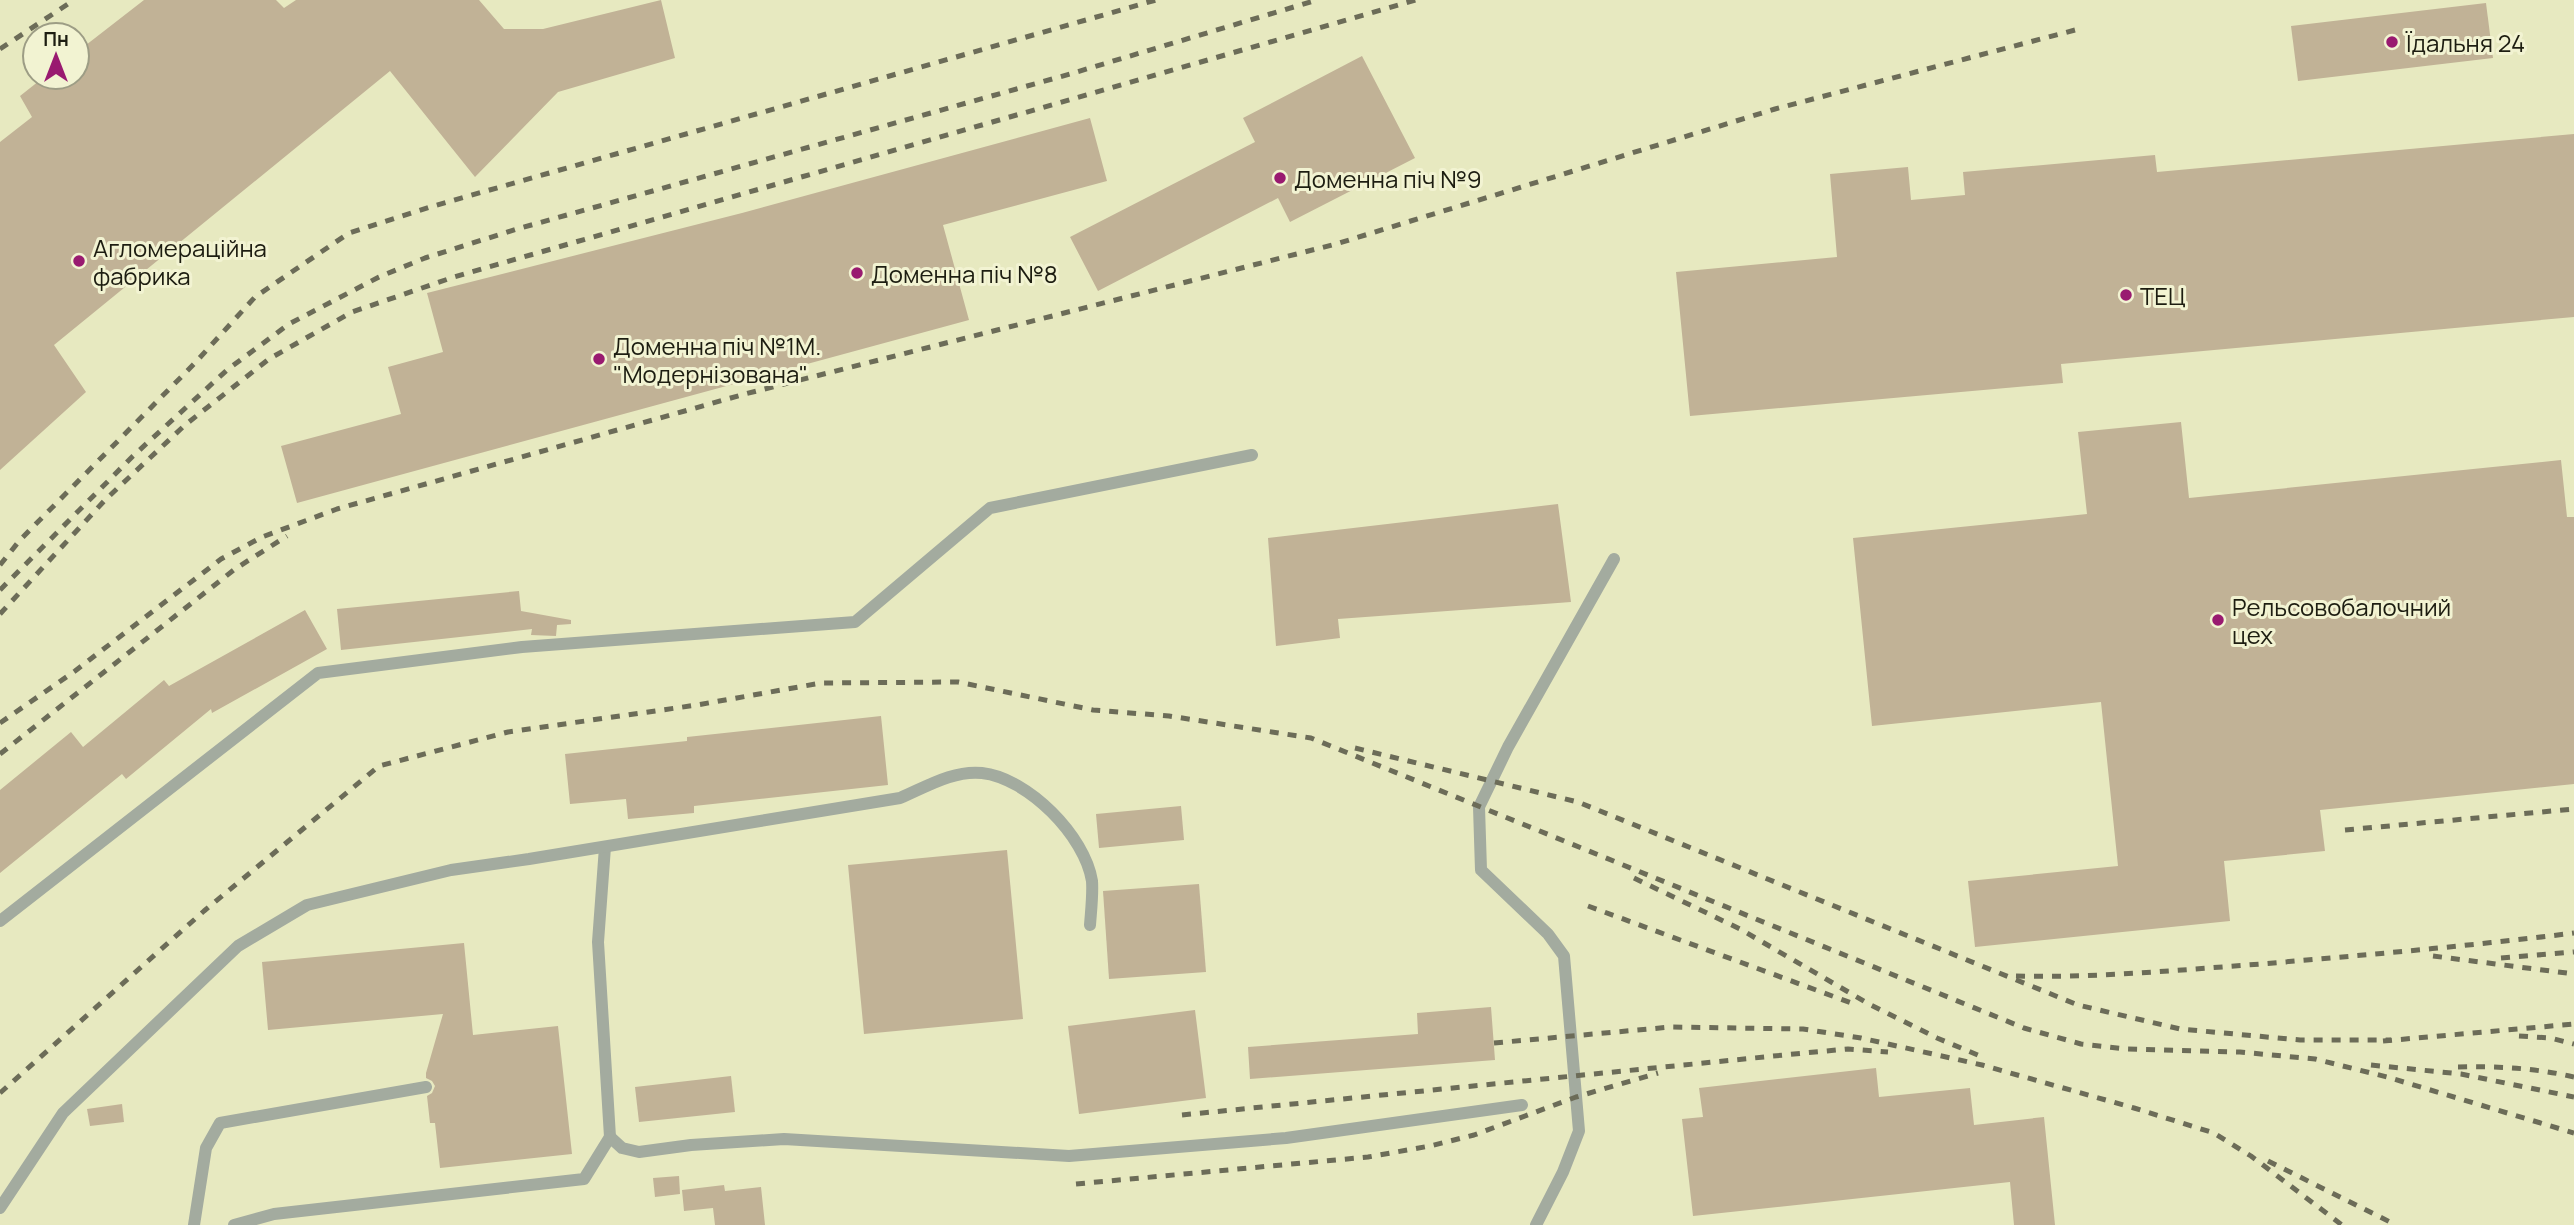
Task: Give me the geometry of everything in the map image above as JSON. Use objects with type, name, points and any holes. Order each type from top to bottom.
[{"type":"lane","points":[[0,921],[318,673],[522,648],[855,622],[990,508],[1252,455]]},
{"type":"lane","points":[[1535,1225],[1563,1172],[1579,1131],[1564,956],[1548,934],[1481,870],[1479,807],[1508,747],[1614,559]]},
{"type":"lane","points":[[0,1208],[63,1113],[238,946],[307,905],[451,870],[900,797],[952,775],[982,773],[1015,782],[1037,797],[1079,844],[1092,881],[1090,925]]},
{"type":"lane","points":[[234,1225],[274,1214],[584,1179],[610,1137],[598,942],[605,846]]},
{"type":"lane","points":[[194,1225],[206,1148],[220,1123],[426,1087]]},
{"type":"lane","points":[[610,1137],[622,1148],[639,1152],[691,1145],[784,1139],[1069,1156],[1286,1138],[1522,1105]]},
{"type":"shaded area","points":[[0,0],[2574,0],[2574,1225],[0,1225]]},
{"type":"building","name":"Агломераційна фабрика","points":[[144,0],[276,0],[284,8],[296,0],[479,0],[504,29],[543,29],[661,0],[675,58],[558,92],[475,177],[390,71],[54,345],[86,392],[0,470],[0,142],[32,117],[20,96],[26,91],[91,91],[91,41]]},
{"type":"building","name":"Їдальня 24","points":[[2486,3],[2493,58],[2298,81],[2291,26]]},
{"type":"building","name":"Доменна піч №9","points":[[1362,56],[1415,158],[1290,222],[1278,198],[1098,291],[1070,237],[1255,142],[1243,118]]},
{"type":"building","name":"Доменна піч №1М. \"Модернізована\"","points":[[1090,118],[1107,181],[943,225],[969,320],[297,503],[281,446],[401,414],[388,367],[443,352],[427,293],[742,213]]},
{"type":"building","name":"ТЕЦ","points":[[2574,134],[2574,317],[2061,364],[2063,383],[1690,416],[1676,272],[1837,257],[1830,174],[1908,167],[1911,200],[1965,195],[1963,172],[2155,155],[2157,172]]},
{"type":"building","name":"Рельсовобалочний цех","points":[[2181,422],[2189,498],[2561,460],[2567,517],[2574,517],[2574,784],[2320,810],[2325,851],[2224,861],[2230,921],[1975,947],[1968,881],[2118,866],[2101,702],[1872,726],[1853,538],[2087,514],[2078,432]]},
{"type":"building","points":[[1558,504],[1571,602],[1338,619],[1340,638],[1276,646],[1268,538]]},
{"type":"building","points":[[519,591],[521,611],[571,620],[571,624],[557,625],[556,636],[531,635],[532,629],[341,650],[337,609]]},
{"type":"building","points":[[305,610],[327,649],[212,713],[211,709],[126,779],[122,774],[0,873],[0,790],[71,732],[83,747],[164,680],[169,686]]},
{"type":"building","points":[[881,716],[888,785],[694,806],[694,813],[628,819],[626,799],[570,804],[565,754],[687,741],[687,737]]},
{"type":"building","points":[[1181,806],[1184,840],[1099,848],[1096,814]]},
{"type":"building","points":[[1007,850],[1023,1019],[864,1034],[848,865]]},
{"type":"building","points":[[1199,884],[1206,972],[1109,979],[1103,891]]},
{"type":"building","points":[[464,943],[473,1035],[558,1026],[572,1154],[440,1168],[435,1123],[430,1123],[427,1096],[435,1086],[426,1078],[426,1073],[443,1014],[268,1030],[262,962]]},
{"type":"building","points":[[1491,1007],[1495,1060],[1250,1079],[1248,1047],[1418,1034],[1417,1013]]},
{"type":"building","points":[[1195,1010],[1206,1098],[1079,1114],[1068,1026]]},
{"type":"building","points":[[1876,1068],[1879,1097],[1970,1088],[1974,1125],[2044,1117],[2055,1225],[2014,1225],[2010,1182],[1693,1216],[1682,1119],[1703,1117],[1699,1088]]},
{"type":"building","points":[[731,1076],[735,1112],[639,1122],[635,1087]]},
{"type":"building","points":[[122,1104],[124,1122],[90,1126],[87,1109]]},
{"type":"building","points":[[679,1176],[680,1194],[655,1197],[653,1178]]},
{"type":"building","points":[[724,1185],[725,1191],[761,1187],[765,1225],[715,1225],[713,1208],[684,1211],[682,1190]]},
{"type":"railway","points":[[0,49],[74,0]]},
{"type":"railway","points":[[0,565],[20,540],[194,364],[255,297],[349,233],[430,207],[1156,0]]},
{"type":"railway","points":[[0,590],[133,456],[227,370],[289,324],[379,277],[425,258],[517,229],[1070,74],[1317,0]]},
{"type":"railway","points":[[0,614],[105,500],[185,425],[269,359],[352,312],[454,277],[1416,0]]},
{"type":"railway","points":[[0,723],[75,671],[221,559],[262,537],[337,509],[745,394],[1336,244],[1775,109],[2075,30]]},
{"type":"railway","points":[[0,754],[235,569],[287,536]]},
{"type":"railway","points":[[0,1093],[204,911],[379,766],[508,732],[697,705],[821,683],[958,682],[1093,710],[1169,716],[1311,738],[2024,1028],[2081,1044],[2126,1049],[2240,1052],[2315,1059],[2387,1077],[2574,1133]]},
{"type":"railway","points":[[1355,748],[1578,802],[2078,1005],[2180,1029],[2300,1040],[2391,1040]]},
{"type":"railway","points":[[2345,830],[2574,809]]},
{"type":"railway","points":[[1634,878],[1740,929],[1869,1004],[1937,1038],[1985,1058]]},
{"type":"railway","points":[[1588,906],[1854,1004]]},
{"type":"railway","points":[[2016,976],[2108,975],[2261,964],[2574,933]]},
{"type":"railway","points":[[2501,958],[2574,952]]},
{"type":"railway","points":[[2433,956],[2574,974]]},
{"type":"railway","points":[[2383,1041],[2574,1024]]},
{"type":"railway","points":[[1494,1043],[1671,1027],[1803,1029],[1861,1038],[1982,1065],[2214,1133],[2251,1156],[2342,1225]]},
{"type":"railway","points":[[2519,1036],[2550,1038],[2574,1044]]},
{"type":"railway","points":[[1182,1115],[1848,1049],[1888,1052]]},
{"type":"railway","points":[[2371,1065],[2461,1074],[2574,1097]]},
{"type":"railway","points":[[2458,1067],[2516,1068],[2574,1077]]},
{"type":"railway","points":[[1076,1184],[1368,1157],[1430,1146],[1474,1135],[1576,1097],[1658,1073]]},
{"type":"railway","points":[[2268,1161],[2396,1225]]},
{"type":"place","name":"Їдальня 24","points":[[2392,42]]},
{"type":"place","name":"Доменна піч №9","points":[[1280,178]]},
{"type":"place","name":"Агломераційна фабрика","points":[[79,261]]},
{"type":"place","name":"Доменна піч №8","points":[[857,273]]},
{"type":"place","name":"ТЕЦ","points":[[2126,295]]},
{"type":"place","name":"Доменна піч №1М. \"Модернізована\"","points":[[599,359]]},
{"type":"place","name":"Рельсовобалочний цех","points":[[2218,620]]}]
